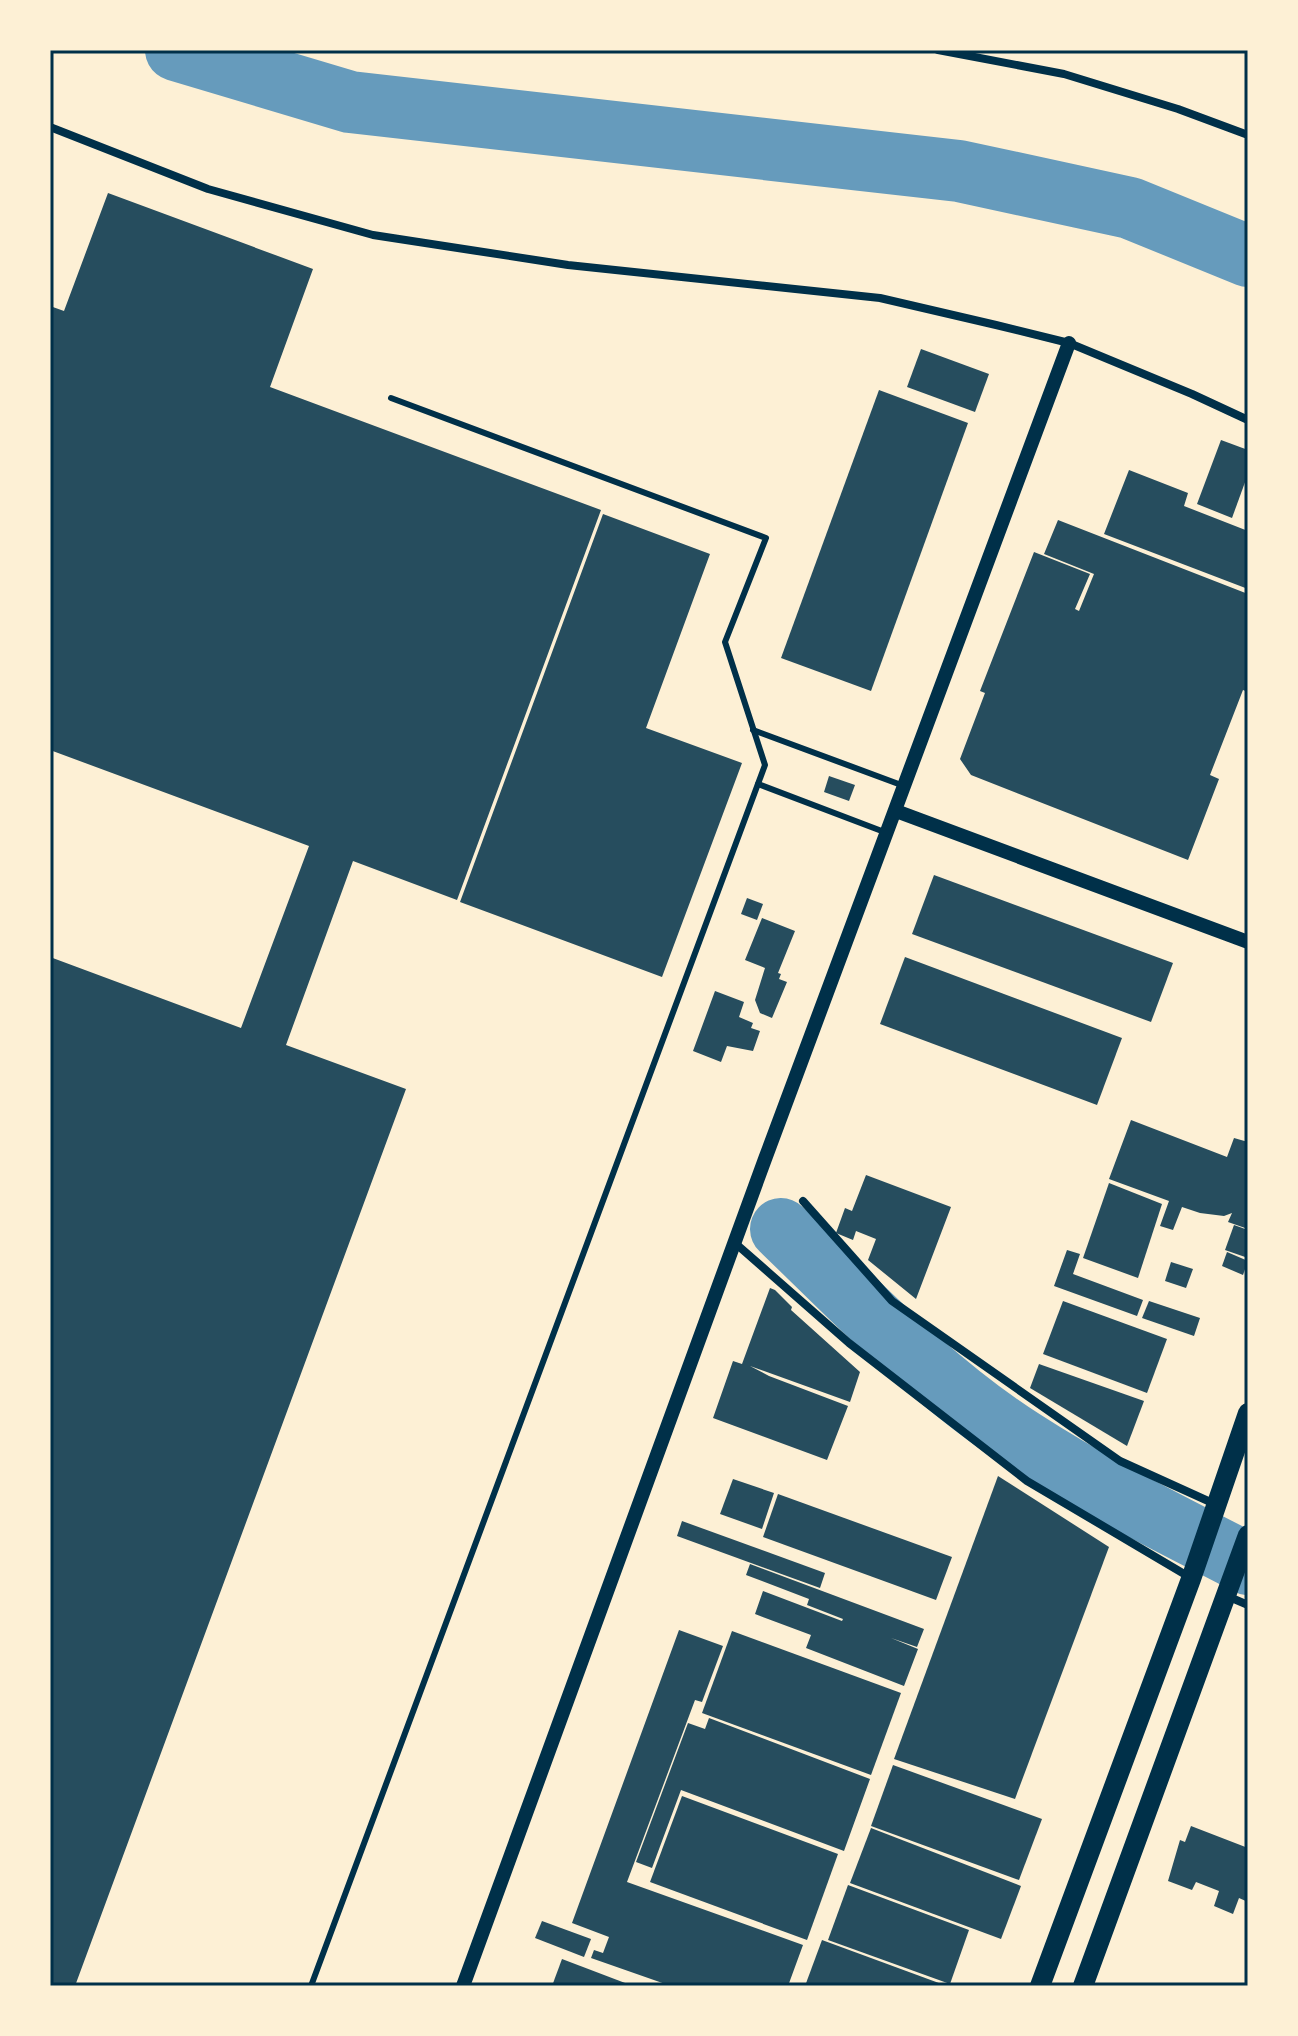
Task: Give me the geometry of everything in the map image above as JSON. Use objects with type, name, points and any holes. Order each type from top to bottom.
[{"type":"main road","points":[[1040,1986],[1193,1573],[1248,1413]]},
{"type":"main road","points":[[1083,1986],[1248,1535]]},
{"type":"street","points":[[938,50],[1064,74],[1178,109],[1248,135]]},
{"type":"street","points":[[50,127],[208,189],[373,235],[568,265],[880,298],[1069,343],[1248,420]]},
{"type":"street","points":[[463,1986],[1069,343]]},
{"type":"street","points":[[896,811],[1248,942]]},
{"type":"street","points":[[803,1201],[892,1301],[1120,1461],[1215,1509]]},
{"type":"street","points":[[735,1243],[849,1343],[1027,1481],[1193,1573]]},
{"type":"street","points":[[1228,1590],[1248,1605]]},
{"type":"lane","points":[[311,1986],[765,765],[725,642],[766,538],[391,398]]},
{"type":"lane","points":[[753,730],[905,787]]},
{"type":"lane","points":[[758,784],[887,833]]},
{"type":"building","points":[[108,193],[313,269],[270,387],[601,510],[457,900],[353,861],[286,1045],[406,1089],[75,1986],[50,1986],[50,957],[241,1028],[309,846],[50,750],[50,306],[64,311]]},
{"type":"building","points":[[921,349],[989,374],[975,412],[907,387]]},
{"type":"building","points":[[879,390],[968,423],[871,691],[781,658]]},
{"type":"building","points":[[1221,440],[1248,450],[1248,474],[1232,518],[1197,504]]},
{"type":"building","points":[[1129,470],[1188,493],[1184,506],[1248,531],[1248,589],[1104,534]]},
{"type":"building","points":[[603,514],[710,554],[646,728],[742,763],[662,977],[460,902]]},
{"type":"building","points":[[1058,520],[1248,594],[1248,692],[1243,690],[1210,775],[1219,779],[1188,860],[971,775],[960,759],[985,693],[980,691],[1034,552],[1090,574],[1075,609],[1079,611],[1094,574],[1044,554]]},
{"type":"building","points":[[829,776],[855,785],[849,801],[824,792]]},
{"type":"building","points":[[934,875],[1173,963],[1151,1022],[912,934]]},
{"type":"building","points":[[747,898],[763,904],[757,920],[741,914]]},
{"type":"building","points":[[762,918],[795,931],[778,973],[781,974],[779,979],[787,982],[772,1018],[760,1013],[755,1000],[765,968],[745,960]]},
{"type":"building","points":[[905,957],[1122,1038],[1097,1105],[880,1024]]},
{"type":"building","points":[[715,991],[744,1002],[739,1017],[753,1023],[751,1028],[760,1031],[753,1051],[727,1046],[721,1062],[693,1051]]},
{"type":"building","points":[[1131,1120],[1227,1157],[1234,1138],[1248,1142],[1248,1229],[1228,1222],[1232,1213],[1224,1216],[1182,1207],[1173,1230],[1160,1226],[1169,1201],[1109,1179]]},
{"type":"building","points":[[866,1175],[951,1207],[916,1299],[868,1260],[876,1239],[856,1231],[853,1240],[836,1233],[845,1208],[852,1211]]},
{"type":"building","points":[[1109,1183],[1162,1204],[1138,1278],[1083,1258]]},
{"type":"building","points":[[1234,1225],[1248,1230],[1248,1258],[1225,1250]]},
{"type":"building","points":[[1067,1250],[1080,1254],[1073,1274],[1143,1300],[1137,1316],[1054,1286]]},
{"type":"building","points":[[1227,1252],[1248,1261],[1243,1275],[1222,1266]]},
{"type":"building","points":[[1171,1262],[1193,1269],[1186,1288],[1165,1281]]},
{"type":"building","points":[[770,1288],[860,1372],[850,1402],[750,1366],[848,1406],[827,1460],[713,1418],[733,1361],[742,1364]]},
{"type":"building","points":[[1063,1301],[1167,1339],[1147,1393],[1043,1354]]},
{"type":"building","points":[[1149,1301],[1200,1318],[1194,1336],[1142,1318]]},
{"type":"building","points":[[1039,1364],[1144,1401],[1127,1446],[1030,1388]]},
{"type":"building","points":[[998,1476],[1109,1547],[1015,1799],[894,1759]]},
{"type":"building","points":[[733,1479],[774,1493],[762,1529],[720,1514]]},
{"type":"building","points":[[778,1494],[952,1557],[936,1600],[763,1537]]},
{"type":"building","points":[[682,1521],[825,1573],[820,1588],[677,1536]]},
{"type":"building","points":[[750,1564],[924,1629],[917,1647],[891,1638],[918,1649],[904,1686],[806,1648],[811,1635],[755,1614],[763,1591],[843,1619],[807,1605],[809,1599],[746,1575]]},
{"type":"building","points":[[679,1630],[723,1646],[702,1702],[695,1700],[627,1882],[803,1945],[788,1986],[671,1986],[591,1958],[594,1950],[603,1953],[609,1937],[572,1923]]},
{"type":"building","points":[[732,1631],[901,1693],[871,1775],[702,1713]]},
{"type":"building","points":[[709,1718],[870,1779],[844,1851],[681,1790],[652,1868],[636,1862],[688,1723],[705,1729]]},
{"type":"building","points":[[893,1765],[1042,1819],[1019,1880],[871,1826]]},
{"type":"building","points":[[682,1796],[838,1854],[807,1940],[650,1882]]},
{"type":"building","points":[[1191,1826],[1248,1848],[1248,1902],[1239,1898],[1233,1914],[1214,1906],[1219,1891],[1196,1882],[1192,1890],[1168,1881],[1180,1840],[1185,1842]]},
{"type":"building","points":[[871,1828],[1021,1886],[1001,1939],[850,1883]]},
{"type":"building","points":[[848,1885],[969,1930],[950,1984],[828,1940]]},
{"type":"building","points":[[542,1921],[591,1939],[584,1957],[535,1938]]},
{"type":"building","points":[[822,1940],[947,1986],[805,1986]]},
{"type":"building","points":[[562,1959],[633,1986],[552,1986]]},
{"type":"waterway","points":[[176,50],[350,102],[959,171],[1130,208],[1248,256]]},
{"type":"waterway","points":[[781,1229],[897,1341],[991,1418],[1078,1474],[1248,1564]]}]
